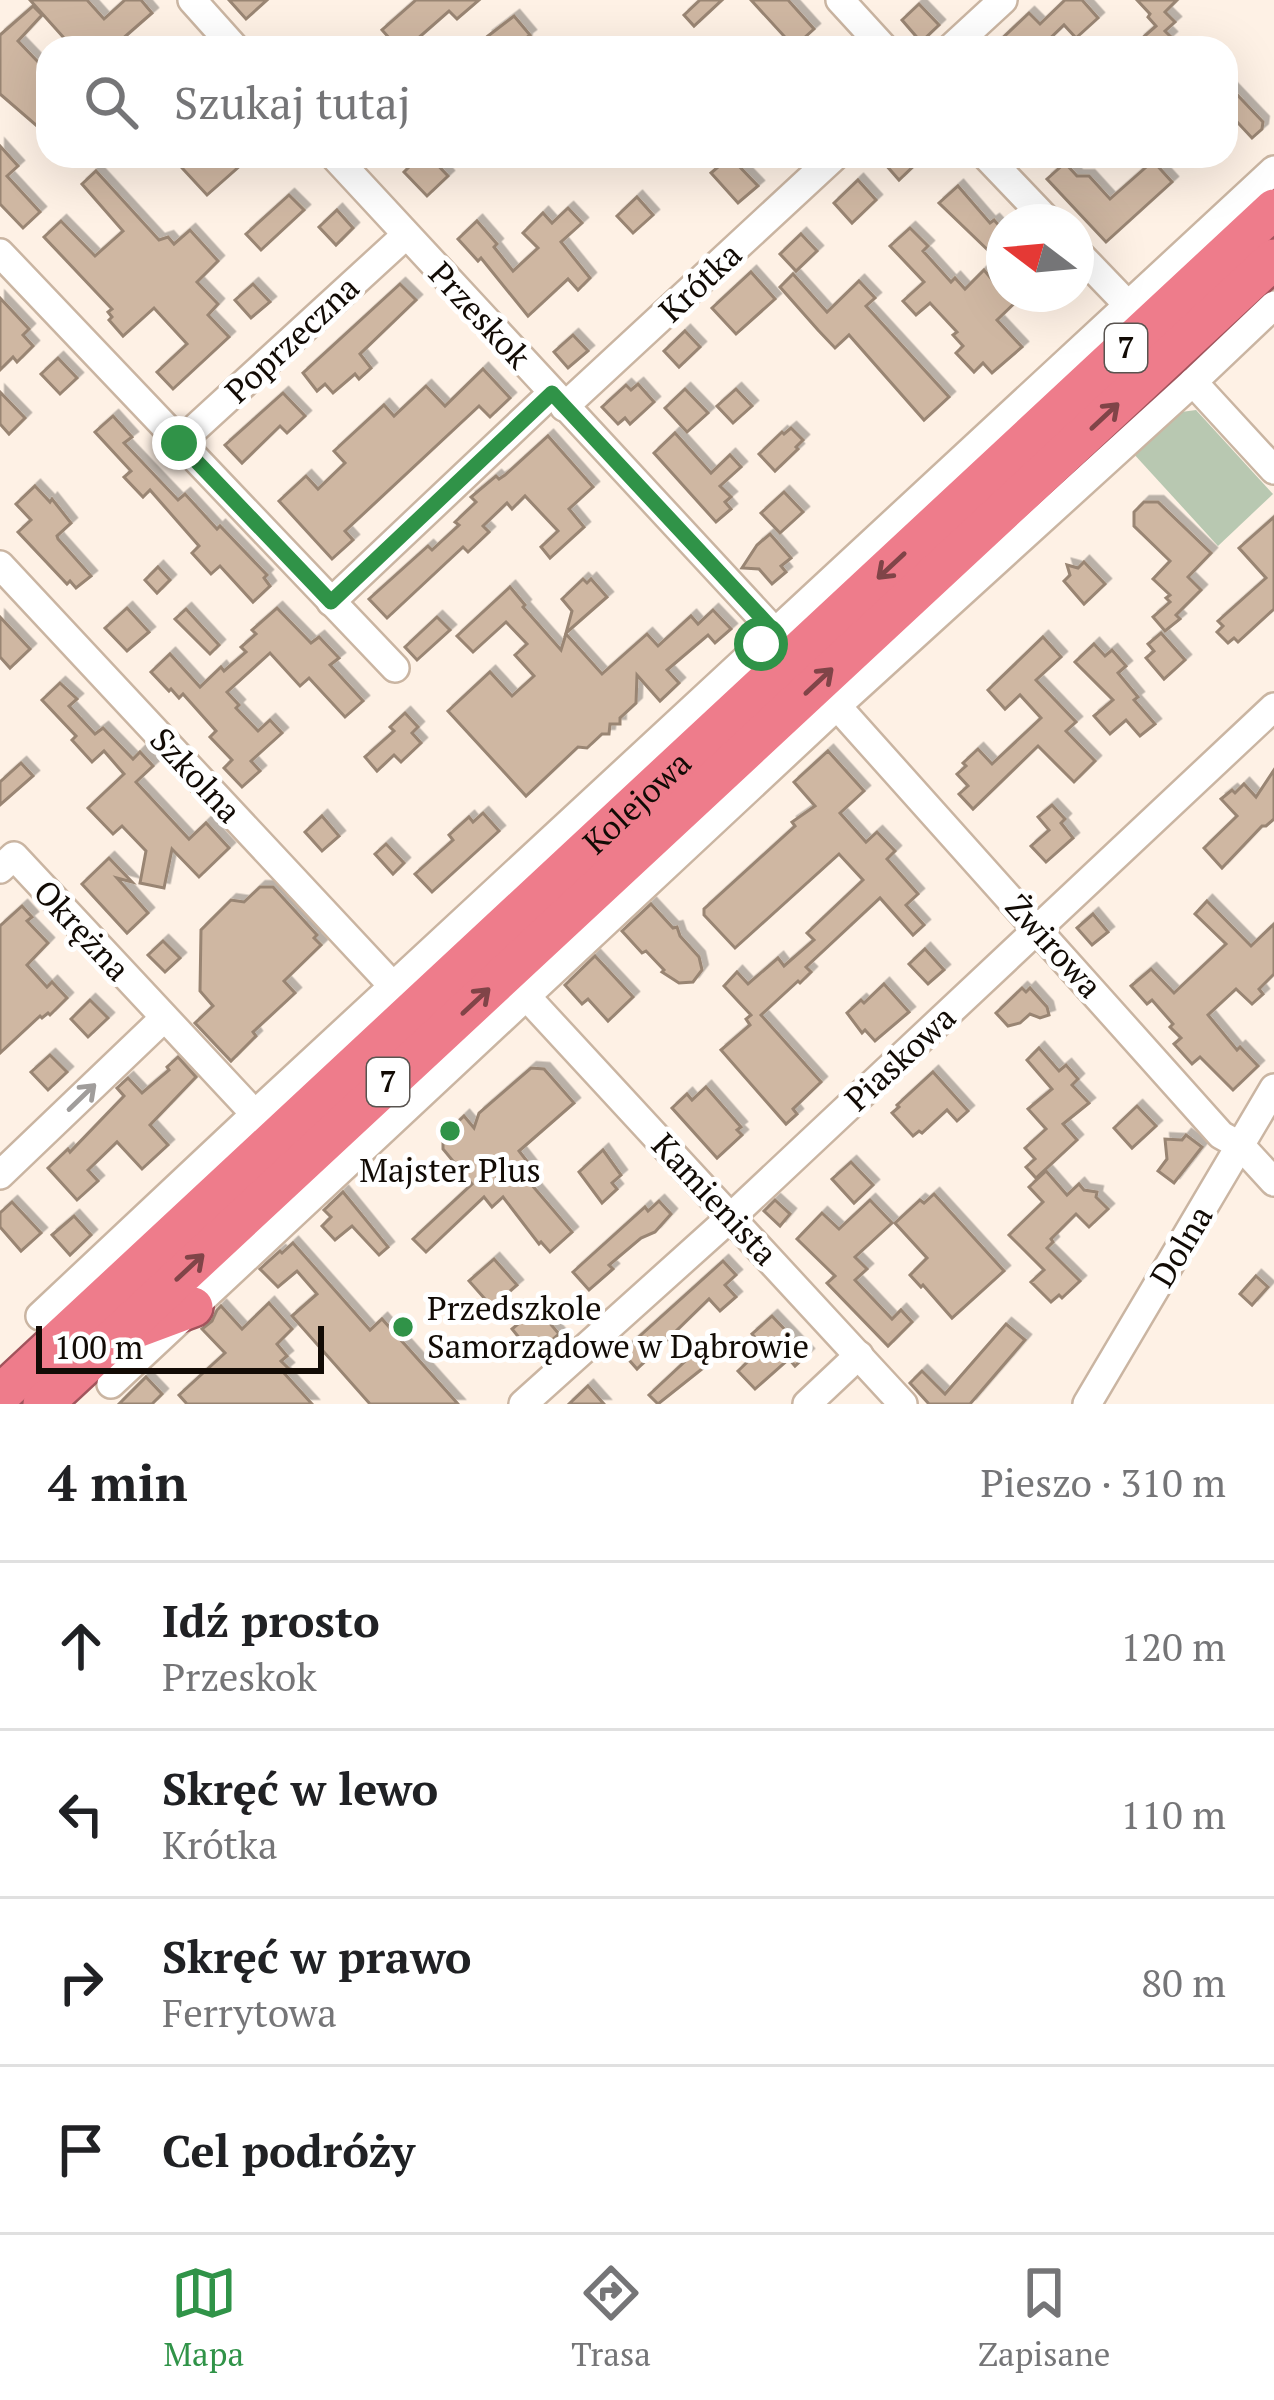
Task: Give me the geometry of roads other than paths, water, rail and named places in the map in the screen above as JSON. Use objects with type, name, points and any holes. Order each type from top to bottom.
[{"type":"highway","name":"Kolejowa","points":[[13,1391],[1274,209]]},
{"type":"highway","name":"Kolejowa","points":[[13,1391],[117,1335],[1274,259]]},
{"type":"highway","points":[[117,1335],[193,1307]]},
{"type":"street","points":[[192,0],[225,36]]},
{"type":"street","points":[[840,0],[873,36]]},
{"type":"street","points":[[964,36],[1003,0]]},
{"type":"street","name":"Przeskok","points":[[345,168],[775,632]]},
{"type":"street","name":"Krótka","points":[[331,602],[821,168]]},
{"type":"street","points":[[997,168],[1031,204]]},
{"type":"street","name":"Kolejowa","points":[[40,1316],[1274,170]]},
{"type":"street","name":"Poprzeczna","points":[[179,443],[406,235]]},
{"type":"street","points":[[0,253],[394,668]]},
{"type":"street","points":[[1094,270],[1129,306]]},
{"type":"street","name":"Kolejowa","points":[[112,1384],[1274,305]]},
{"type":"street","points":[[1193,382],[1274,470]]},
{"type":"street","name":"Szkolna","points":[[0,565],[393,986]]},
{"type":"street","name":"Żwirowa","points":[[837,706],[1221,1135],[1241,1146],[1274,1182]]},
{"type":"street","name":"Piaskowa","points":[[523,1404],[731,1217],[1274,707]]},
{"type":"street","name":"Okrężna","points":[[0,869],[14,856],[255,1114]]},
{"type":"street","name":"Kamienista","points":[[526,996],[903,1404]]},
{"type":"street","points":[[0,1175],[164,1018]]},
{"type":"street","name":"Dolna","points":[[1087,1404],[1274,1088]]},
{"type":"street","points":[[806,1404],[859,1355]]},
{"type":"place","name":"Majster Plus","points":[[450,1131]]},
{"type":"place","name":"Przedszkole Samorządowe w Dąbrowie","points":[[403,1327]]}]
